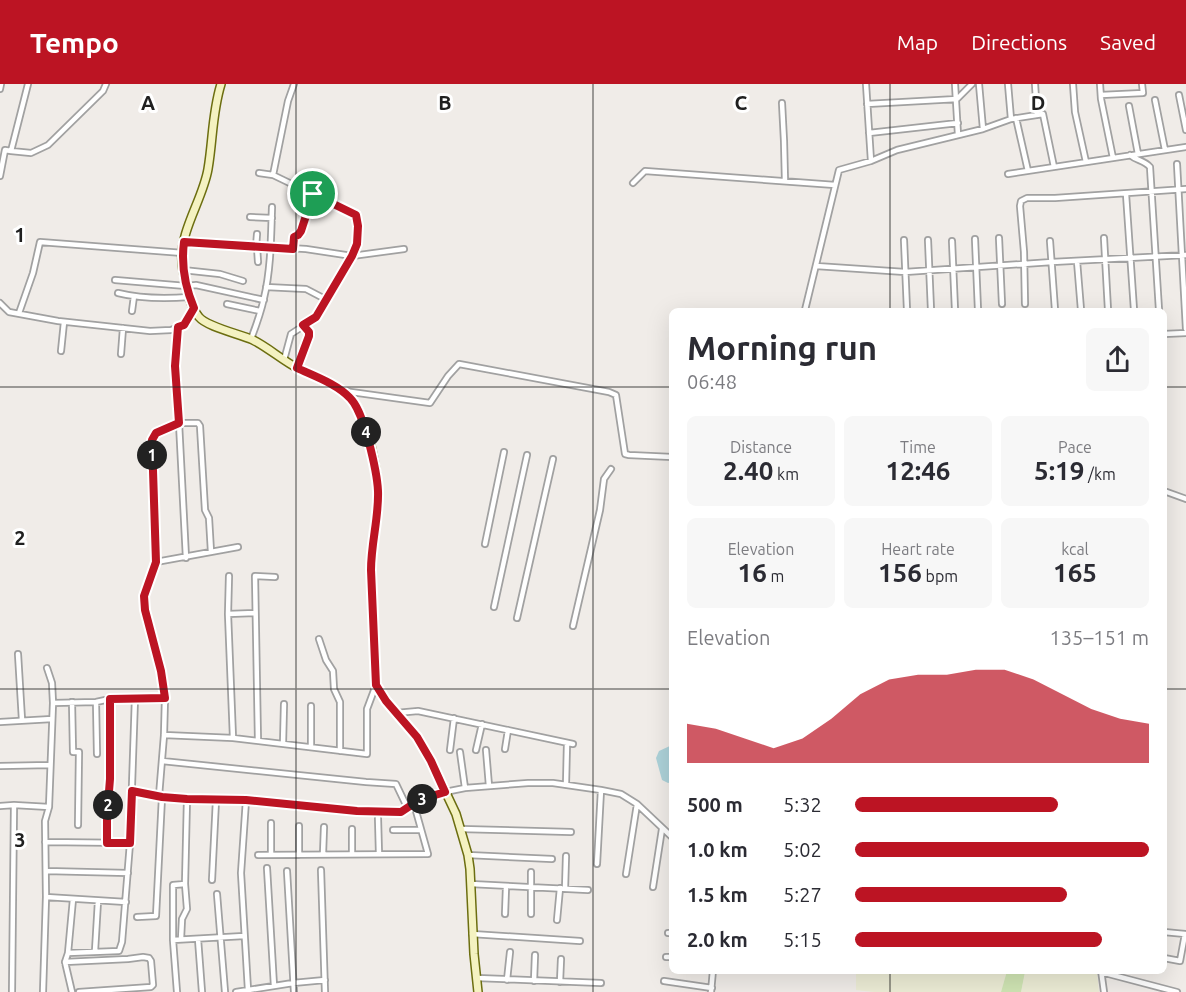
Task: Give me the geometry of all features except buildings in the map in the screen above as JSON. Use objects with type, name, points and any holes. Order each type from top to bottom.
[{"type":"main road","points":[[220,84],[213,121],[208,170],[184,242],[183,270],[189,297],[200,318],[211,325],[251,339],[297,368],[341,391],[351,398],[361,417],[372,453],[377,480],[378,510],[371,551],[376,685],[417,737],[431,761],[461,829],[468,855],[478,992]]},
{"type":"street","points":[[0,89],[1,84]]},
{"type":"street","points":[[11,151],[28,84]]},
{"type":"street","points":[[0,176],[5,150],[31,153],[48,145],[103,91],[106,84]]},
{"type":"street","points":[[273,175],[288,101],[294,84]]},
{"type":"street","points":[[866,84],[871,160]]},
{"type":"street","points":[[955,84],[958,135]]},
{"type":"street","points":[[867,104],[957,99],[972,84]]},
{"type":"street","points":[[979,84],[983,129]]},
{"type":"street","points":[[1008,84],[1028,171]]},
{"type":"street","points":[[1035,84],[1037,115]]},
{"type":"street","points":[[1073,84],[1075,112],[1086,162]]},
{"type":"street","points":[[1100,84],[1113,158]]},
{"type":"street","points":[[1101,94],[1143,93],[1142,84]]},
{"type":"street","points":[[1179,95],[1186,130]]},
{"type":"street","points":[[1155,100],[1165,150]]},
{"type":"street","points":[[782,103],[785,181]]},
{"type":"street","points":[[1129,106],[1138,154]]},
{"type":"street","points":[[806,308],[839,170],[897,150],[983,129],[1014,118],[1042,114],[1054,167]]},
{"type":"street","points":[[869,133],[958,123]]},
{"type":"street","points":[[1008,174],[1186,147]]},
{"type":"street","points":[[1130,155],[1136,160],[1146,162],[1150,167],[1159,308]]},
{"type":"street","points":[[1176,164],[1186,328]]},
{"type":"street","points":[[633,183],[645,171],[835,185]]},
{"type":"street","points":[[259,173],[273,175],[356,215],[358,226],[357,244],[352,256],[316,317],[291,334],[284,360]]},
{"type":"street","points":[[1025,304],[1021,201],[1028,198],[1186,189]]},
{"type":"street","points":[[293,249],[294,237],[301,231],[313,194]]},
{"type":"street","points":[[1126,194],[1134,308]]},
{"type":"street","points":[[251,339],[264,300],[272,207]]},
{"type":"street","points":[[250,217],[272,218]]},
{"type":"street","points":[[257,234],[258,262]]},
{"type":"street","points":[[999,238],[1002,304]]},
{"type":"street","points":[[1104,238],[1108,308]]},
{"type":"street","points":[[975,239],[978,308]]},
{"type":"street","points":[[904,240],[907,308]]},
{"type":"street","points":[[928,240],[931,308]]},
{"type":"street","points":[[952,241],[955,308]]},
{"type":"street","points":[[1050,241],[1055,308]]},
{"type":"street","points":[[19,313],[33,273],[40,242],[183,253]]},
{"type":"street","points":[[184,242],[306,249],[352,256],[404,249]]},
{"type":"street","points":[[816,266],[906,272],[1183,255]]},
{"type":"street","points":[[1077,261],[1081,308]]},
{"type":"street","points":[[183,270],[220,274],[243,281]]},
{"type":"street","points":[[115,280],[196,285],[264,300]]},
{"type":"street","points":[[266,287],[306,289],[327,300]]},
{"type":"street","points":[[118,293],[153,299],[189,297]]},
{"type":"street","points":[[132,311],[134,296]]},
{"type":"street","points":[[0,303],[9,312],[64,322],[150,331],[171,330],[184,325],[194,308]]},
{"type":"street","points":[[227,303],[260,311]]},
{"type":"street","points":[[61,351],[64,322]]},
{"type":"street","points":[[297,368],[309,336],[309,332],[303,325]]},
{"type":"street","points":[[178,327],[175,366],[186,558]]},
{"type":"street","points":[[121,354],[123,328]]},
{"type":"street","points":[[1167,334],[1186,333]]},
{"type":"street","points":[[341,391],[430,403],[459,364],[609,392],[616,395],[625,454],[669,457]]},
{"type":"street","points":[[137,917],[156,916],[164,735],[165,698],[161,671],[145,610],[144,596],[156,562],[152,440],[156,433],[179,423],[194,422],[200,426],[205,510],[209,518],[211,552]]},
{"type":"street","points":[[485,543],[504,452]]},
{"type":"street","points":[[494,607],[527,455]]},
{"type":"street","points":[[517,618],[553,459]]},
{"type":"street","points":[[573,626],[600,510],[604,479],[611,470]]},
{"type":"street","points":[[1167,492],[1186,499]]},
{"type":"street","points":[[156,562],[238,547]]},
{"type":"street","points":[[229,576],[228,614],[233,738]]},
{"type":"street","points":[[258,741],[255,576],[275,577]]},
{"type":"street","points":[[228,614],[255,613]]},
{"type":"street","points":[[319,639],[333,671],[334,689],[340,702],[340,750]]},
{"type":"street","points":[[18,654],[22,720]]},
{"type":"street","points":[[43,992],[46,897],[45,821],[49,807],[53,703],[52,683],[47,668]]},
{"type":"street","points":[[164,735],[233,738],[367,754],[367,710],[376,685]]},
{"type":"street","points":[[68,953],[119,951],[123,942],[130,843],[135,698]]},
{"type":"street","points":[[53,703],[165,698]]},
{"type":"street","points":[[107,843],[110,699]]},
{"type":"street","points":[[72,702],[73,752],[79,752],[78,825]]},
{"type":"street","points":[[96,702],[97,754]]},
{"type":"street","points":[[284,704],[284,744]]},
{"type":"street","points":[[311,706],[311,747]]},
{"type":"street","points":[[396,713],[418,711],[570,743],[566,785]]},
{"type":"street","points":[[450,750],[454,718]]},
{"type":"street","points":[[0,722],[52,719]]},
{"type":"street","points":[[476,750],[482,724]]},
{"type":"street","points":[[506,748],[508,730]]},
{"type":"street","points":[[486,750],[489,786]]},
{"type":"street","points":[[460,752],[465,788]]},
{"type":"street","points":[[162,761],[396,784],[407,807]]},
{"type":"street","points":[[0,766],[50,765]]},
{"type":"street","points":[[132,791],[187,799],[246,800],[357,811],[401,812],[419,800],[465,788],[528,783],[566,785],[621,794],[637,804],[669,835]]},
{"type":"street","points":[[597,864],[601,790]]},
{"type":"street","points":[[181,939],[182,919],[187,909],[185,884],[187,799]]},
{"type":"street","points":[[212,879],[216,800]]},
{"type":"street","points":[[246,800],[241,873],[248,990]]},
{"type":"street","points":[[258,855],[428,854],[414,804]]},
{"type":"street","points":[[626,874],[637,804]]},
{"type":"street","points":[[12,992],[14,805]]},
{"type":"street","points":[[0,806],[49,807]]},
{"type":"street","points":[[378,818],[379,854]]},
{"type":"street","points":[[271,823],[271,855]]},
{"type":"street","points":[[298,826],[298,855]]},
{"type":"street","points":[[324,828],[324,854]]},
{"type":"street","points":[[352,829],[352,854]]},
{"type":"street","points":[[461,829],[572,832]]},
{"type":"street","points":[[653,887],[662,829]]},
{"type":"street","points":[[393,830],[421,830]]},
{"type":"street","points":[[45,842],[130,843]]},
{"type":"street","points":[[468,855],[552,859]]},
{"type":"street","points":[[557,920],[566,856]]},
{"type":"street","points":[[267,868],[274,986]]},
{"type":"street","points":[[321,870],[325,992]]},
{"type":"street","points":[[287,871],[294,992]]},
{"type":"street","points":[[46,872],[128,873]]},
{"type":"street","points":[[531,872],[531,914]]},
{"type":"street","points":[[177,992],[173,940],[173,885],[185,884]]},
{"type":"street","points":[[471,884],[588,890]]},
{"type":"street","points":[[505,914],[506,887]]},
{"type":"street","points":[[217,894],[225,992]]},
{"type":"street","points":[[46,897],[126,902]]},
{"type":"street","points":[[72,992],[65,962],[68,953],[73,899]]},
{"type":"street","points":[[95,951],[98,900]]},
{"type":"street","points":[[1167,932],[1185,934],[1180,961],[1167,959]]},
{"type":"street","points":[[472,934],[580,941]]},
{"type":"street","points":[[173,940],[244,936]]},
{"type":"street","points":[[198,939],[202,992]]},
{"type":"street","points":[[507,980],[510,952]]},
{"type":"street","points":[[534,981],[536,955]]},
{"type":"street","points":[[65,962],[128,960],[142,957],[149,958],[151,962],[153,985],[151,989],[79,992]]},
{"type":"street","points":[[560,982],[561,959]]},
{"type":"street","points":[[664,981],[711,990],[713,974]]},
{"type":"street","points":[[1101,974],[1104,992]]},
{"type":"street","points":[[1112,974],[1177,992]]},
{"type":"street","points":[[477,978],[601,983]]},
{"type":"street","points":[[237,992],[325,980]]},
{"type":"green space","points":[[856,974],[1006,974],[1001,992],[856,990]]},
{"type":"green space","points":[[1006,974],[1025,974],[1021,992],[1001,992]]},
{"type":"green space","points":[[1025,974],[1097,974],[1099,992],[1021,992]]},
{"type":"water","points":[[669,746],[669,783],[662,780],[656,758],[659,751]]},
{"type":"route","points":[[313,194],[356,215],[357,244],[316,317],[303,325],[309,332],[309,340],[297,368],[327,382],[351,398],[364,425],[376,470],[378,491],[378,510],[371,551],[376,685],[386,701],[417,737],[445,792],[419,800],[401,812],[357,811],[246,800],[187,799],[132,791],[130,843],[107,843],[110,699],[165,698],[161,671],[147,621],[144,596],[156,562],[152,440],[156,433],[179,423],[175,366],[178,327],[184,325],[194,308],[186,287],[182,261],[184,242],[293,249],[294,237],[301,231],[313,194]]}]
